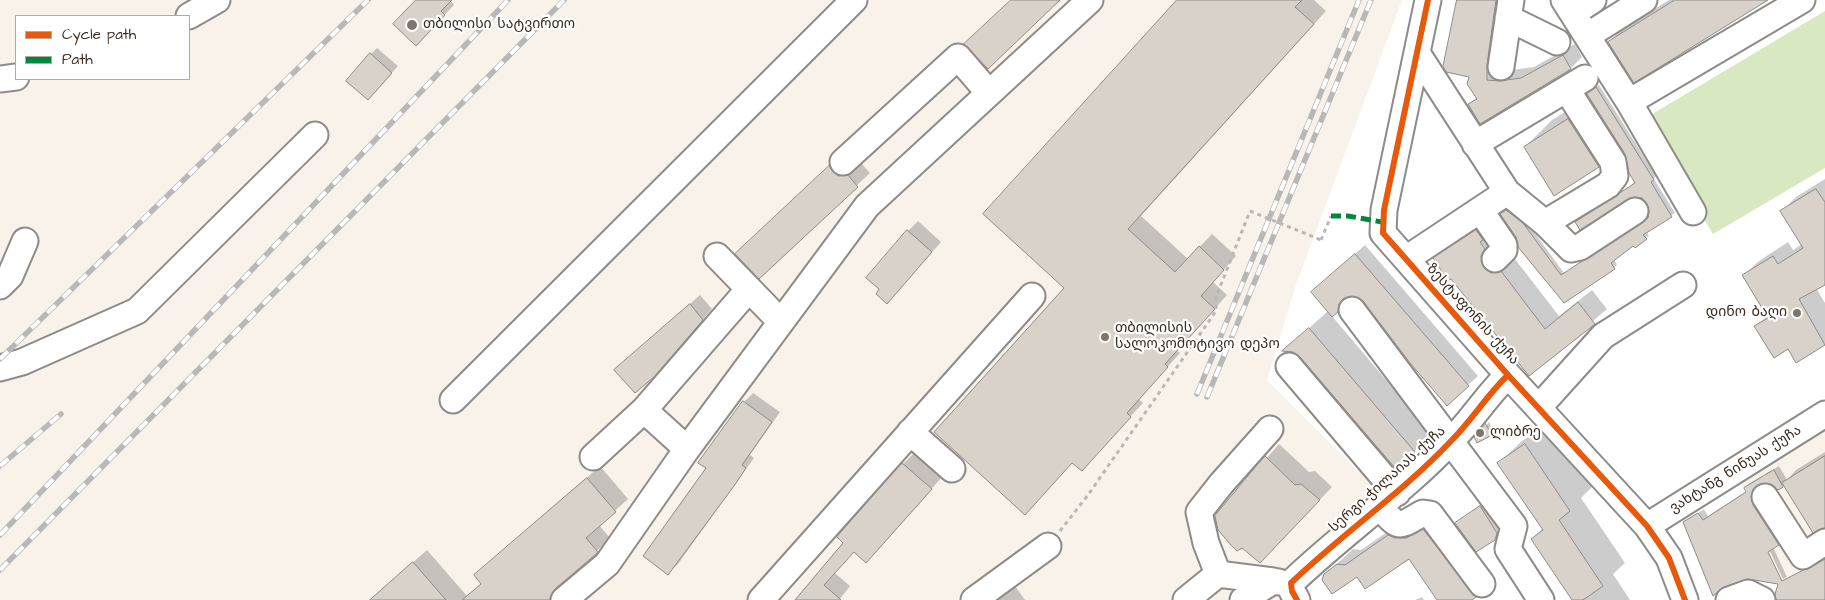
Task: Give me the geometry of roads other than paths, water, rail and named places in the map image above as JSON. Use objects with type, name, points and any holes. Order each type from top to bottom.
[{"type":"street","points":[[190,15],[217,0]]},
{"type":"street","points":[[453,400],[854,0]]},
{"type":"street","points":[[564,600],[607,564],[687,449],[867,206],[1090,0]]},
{"type":"street","name":"ზესტაფონის ქუჩა","points":[[1428,0],[1382,222],[1383,233],[1508,375],[1647,526],[1669,558],[1685,600]]},
{"type":"street","points":[[1587,36],[1644,0]]},
{"type":"street","points":[[1629,102],[1802,0]]},
{"type":"street","points":[[1576,4],[1587,36],[1629,102],[1693,212]]},
{"type":"street","points":[[1501,67],[1510,9],[1557,42]]},
{"type":"street","points":[[1417,53],[1507,192],[1545,223],[1566,246],[1575,250],[1635,211]]},
{"type":"street","points":[[843,162],[958,57],[989,93]]},
{"type":"street","points":[[0,79],[15,77]]},
{"type":"street","points":[[1475,144],[1576,84],[1613,162],[1616,176],[1608,185],[1545,223]]},
{"type":"street","points":[[0,368],[22,362],[137,311],[315,135]]},
{"type":"street","points":[[1406,259],[1507,192]]},
{"type":"street","points":[[1480,210],[1504,245],[1504,250],[1495,259]]},
{"type":"street","points":[[0,286],[10,276],[25,241]]},
{"type":"street","points":[[717,256],[781,322]]},
{"type":"street","points":[[1539,407],[1603,336],[1683,285]]},
{"type":"street","points":[[593,457],[644,410],[749,289]]},
{"type":"street","points":[[761,600],[1032,296]]},
{"type":"street","points":[[1352,310],[1514,526],[1508,549],[1541,600]]},
{"type":"street","points":[[1289,366],[1388,500],[1394,523],[1400,526],[1423,512],[1430,514],[1482,584]]},
{"type":"street","name":"სერგი ჭილაიას ქუჩა","points":[[1243,600],[1287,588],[1452,441],[1495,388],[1508,375]]},
{"type":"street","points":[[644,410],[687,449]]},
{"type":"street","name":"ვახტანგ ნინუას ქუჩა","points":[[1647,526],[1755,481],[1825,414]]},
{"type":"street","points":[[1218,574],[1198,518],[1199,512],[1270,429]]},
{"type":"street","points":[[910,432],[952,468]]},
{"type":"street","points":[[1755,481],[1803,556],[1825,542]]},
{"type":"street","points":[[974,600],[1048,546]]},
{"type":"street","points":[[1218,574],[1287,588]]},
{"type":"street","points":[[1186,600],[1218,574]]},
{"type":"street","points":[[1729,600],[1748,593],[1762,600]]},
{"type":"tunnel","points":[[1755,482],[1765,497]]},
{"type":"railway","points":[[0,359],[368,0]]},
{"type":"railway","points":[[0,535],[508,0]]},
{"type":"railway","points":[[0,570],[564,0]]},
{"type":"railway","points":[[1197,394],[1359,0]]},
{"type":"railway","points":[[1207,397],[1371,0]]},
{"type":"railway","points":[[0,466],[61,414]]},
{"type":"place","name":"თბილისი სატვირთო","points":[[412,25]]},
{"type":"place","name":"დინო ბაღი","points":[[1797,313]]},
{"type":"place","name":"თბილისის სალოკომოტივო დეპო","points":[[1105,337]]},
{"type":"place","name":"ლიბრე","points":[[1480,433]]}]
